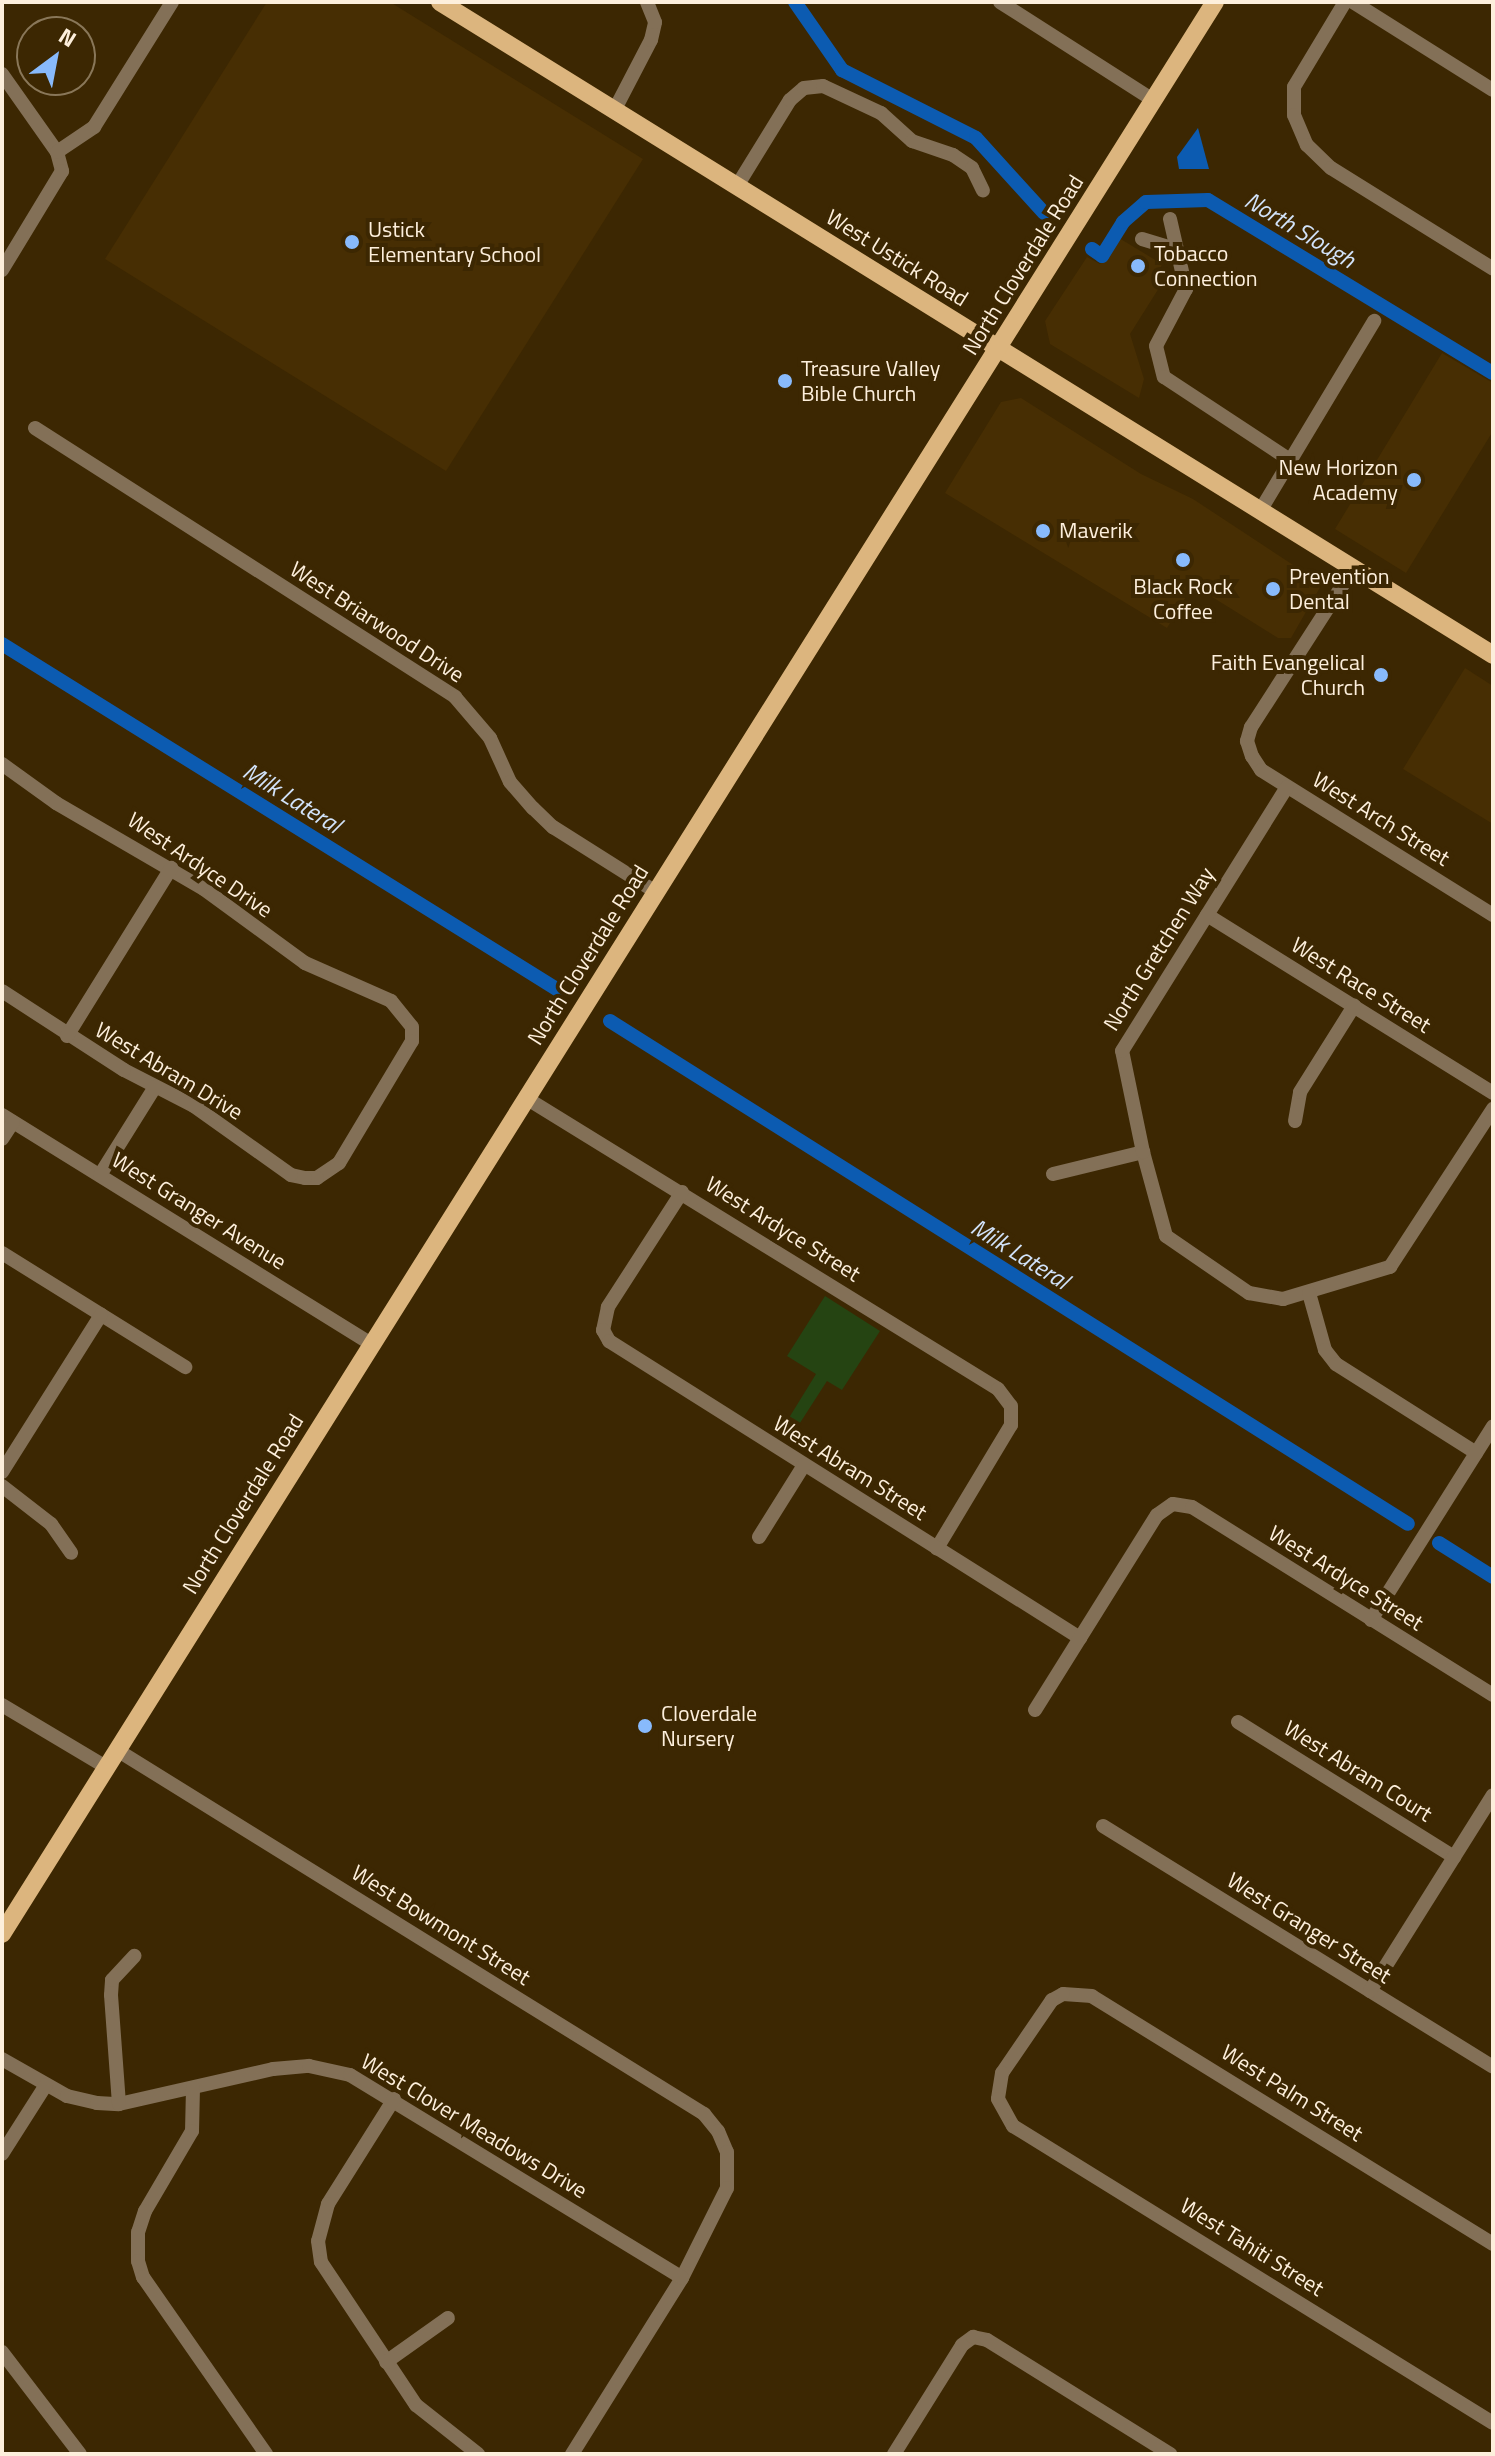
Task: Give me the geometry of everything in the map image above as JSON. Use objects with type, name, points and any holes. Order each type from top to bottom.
[{"type":"main road","name":"West Ustick Road","points":[[440,2],[1493,655]]},
{"type":"main road","name":"North Cloverdale Road","points":[[2,1934],[1215,2]]},
{"type":"street","points":[[57,152],[94,127],[172,2]]},
{"type":"street","points":[[614,111],[653,31],[647,2]]},
{"type":"street","points":[[1000,2],[1153,100]]},
{"type":"street","points":[[1345,2],[1306,61],[1294,87],[1294,115],[1307,145],[1331,168],[1493,269]]},
{"type":"street","points":[[1353,2],[1493,90]]},
{"type":"street","points":[[2,74],[57,152],[62,171],[2,270]]},
{"type":"street","points":[[737,186],[790,100],[804,88],[823,86],[881,113],[912,141],[953,155],[972,168],[983,191]]},
{"type":"street","points":[[1170,219],[1186,289],[1156,346],[1164,377],[1290,460]]},
{"type":"street","points":[[1142,239],[1177,250]]},
{"type":"street","points":[[1260,511],[1374,321]]},
{"type":"street","name":"West Briarwood Drive","points":[[35,428],[455,697],[490,738],[510,782],[533,808],[553,827],[656,892]]},
{"type":"street","name":"West Arch Street","points":[[1353,569],[1251,727],[1247,741],[1252,756],[1261,770],[1493,915]]},
{"type":"street","name":"West Ardyce Drive","points":[[2,764],[56,803],[171,868],[305,963],[391,1001],[412,1027],[407,1055],[339,1163],[317,1178]]},
{"type":"street","name":"North Gretchen Way","points":[[1287,787],[1122,1051],[1160,1222],[1179,1250],[1249,1293],[1283,1299],[1390,1267],[1493,1109]]},
{"type":"street","points":[[67,1036],[171,868]]},
{"type":"street","name":"West Race Street","points":[[1207,915],[1493,1093]]},
{"type":"street","name":"West Abram Drive","points":[[2,991],[67,1036],[194,1106],[291,1175],[317,1178]]},
{"type":"street","points":[[1295,1121],[1300,1092],[1354,1006]]},
{"type":"street","points":[[100,1175],[155,1087]]},
{"type":"street","name":"West Ardyce Street","points":[[526,1098],[998,1389],[1011,1406],[1011,1425],[937,1548]]},
{"type":"street","points":[[2,1139],[8,1118]]},
{"type":"street","name":"West Granger Avenue","points":[[8,1118],[372,1344]]},
{"type":"street","points":[[1053,1174],[1143,1152]]},
{"type":"street","name":"West Abram Street","points":[[682,1192],[608,1307],[603,1330],[617,1349],[1080,1638]]},
{"type":"street","points":[[2,1253],[185,1367]]},
{"type":"street","points":[[1309,1293],[1325,1350],[1336,1364],[1476,1453]]},
{"type":"street","points":[[2,1472],[101,1315]]},
{"type":"street","points":[[1371,1620],[1493,1426]]},
{"type":"street","points":[[759,1537],[804,1465]]},
{"type":"street","points":[[2,1486],[51,1524],[71,1553]]},
{"type":"street","name":"West Ardyce Street","points":[[1080,1638],[1157,1515],[1173,1504],[1192,1507],[1493,1695]]},
{"type":"street","points":[[1035,1710],[1080,1638]]},
{"type":"street","points":[[2,1705],[106,1767]]},
{"type":"street","name":"West Abram Court","points":[[1238,1722],[1454,1857]]},
{"type":"street","name":"West Bowmont Street","points":[[117,1750],[704,2114],[727,2152],[727,2188],[682,2278]]},
{"type":"street","points":[[1370,1991],[1493,1795]]},
{"type":"street","name":"West Granger Street","points":[[1103,1826],[1493,2067]]},
{"type":"street","points":[[119,2104],[112,1980],[134,1956]]},
{"type":"street","name":"West Palm Street","points":[[998,2099],[1002,2073],[1043,2008],[1063,1994],[1092,1996],[1493,2244]]},
{"type":"street","name":"West Clover Meadows Drive","points":[[2,2059],[46,2085],[82,2101],[119,2104],[309,2066],[350,2075],[394,2099],[682,2278]]},
{"type":"street","points":[[2,2154],[46,2085]]},
{"type":"street","points":[[193,2088],[192,2131],[145,2211],[138,2261],[143,2277],[266,2454]]},
{"type":"street","points":[[394,2099],[328,2204],[318,2241],[328,2280],[428,2418],[478,2454]]},
{"type":"street","name":"West Tahiti Street","points":[[998,2099],[1013,2126],[1493,2423]]},
{"type":"street","points":[[572,2454],[682,2278]]},
{"type":"street","points":[[386,2362],[448,2318]]},
{"type":"street","points":[[894,2454],[962,2345],[973,2337],[987,2340],[1170,2454]]},
{"type":"street","points":[[2,2352],[80,2454]]},
{"type":"shaded area","name":"Ustick Elementary School","points":[[267,2],[390,2],[643,159],[446,471],[105,259]]},
{"type":"shaded area","points":[[1119,238],[1162,264],[1155,285],[1159,288],[1130,334],[1144,379],[1139,398],[1050,344],[1045,321],[1087,257],[1100,264]]},
{"type":"shaded area","name":"New Horizon Academy","points":[[1442,353],[1493,383],[1493,431],[1406,573],[1335,529]]},
{"type":"shaded area","points":[[1021,398],[1141,474],[1193,499],[1322,584],[1291,638],[1278,638],[1193,585],[1167,628],[945,493],[1001,402]]},
{"type":"shaded area","points":[[1465,668],[1493,686],[1493,824],[1403,769]]},
{"type":"green space","points":[[825,1296],[880,1331],[842,1390],[827,1381],[789,1440],[779,1434],[816,1374],[787,1356]]},
{"type":"water","points":[[1198,128],[1209,169],[1179,169],[1177,157]]},
{"type":"waterway","name":"North Slough","points":[[795,2],[842,70],[976,138],[1044,213]]},
{"type":"waterway","name":"North Slough","points":[[1092,249],[1102,256],[1123,222],[1146,202],[1208,200],[1493,373]]},
{"type":"waterway","name":"Milk Lateral","points":[[2,644],[558,990]]},
{"type":"waterway","name":"Milk Lateral","points":[[610,1021],[1408,1524]]},
{"type":"waterway","name":"Milk Lateral","points":[[1439,1543],[1493,1577]]},
{"type":"place","name":"Ustick Elementary School","points":[[352,242]]},
{"type":"place","name":"Tobacco Connection","points":[[1138,266]]},
{"type":"place","name":"Treasure Valley Bible Church","points":[[785,381]]},
{"type":"place","name":"New Horizon Academy","points":[[1414,480]]},
{"type":"place","name":"Maverik","points":[[1043,531]]},
{"type":"place","name":"Black Rock Coffee","points":[[1183,560]]},
{"type":"place","name":"Prevention Dental","points":[[1273,589]]},
{"type":"place","name":"Faith Evangelical Church","points":[[1381,675]]},
{"type":"place","name":"Cloverdale Nursery","points":[[645,1726]]}]
